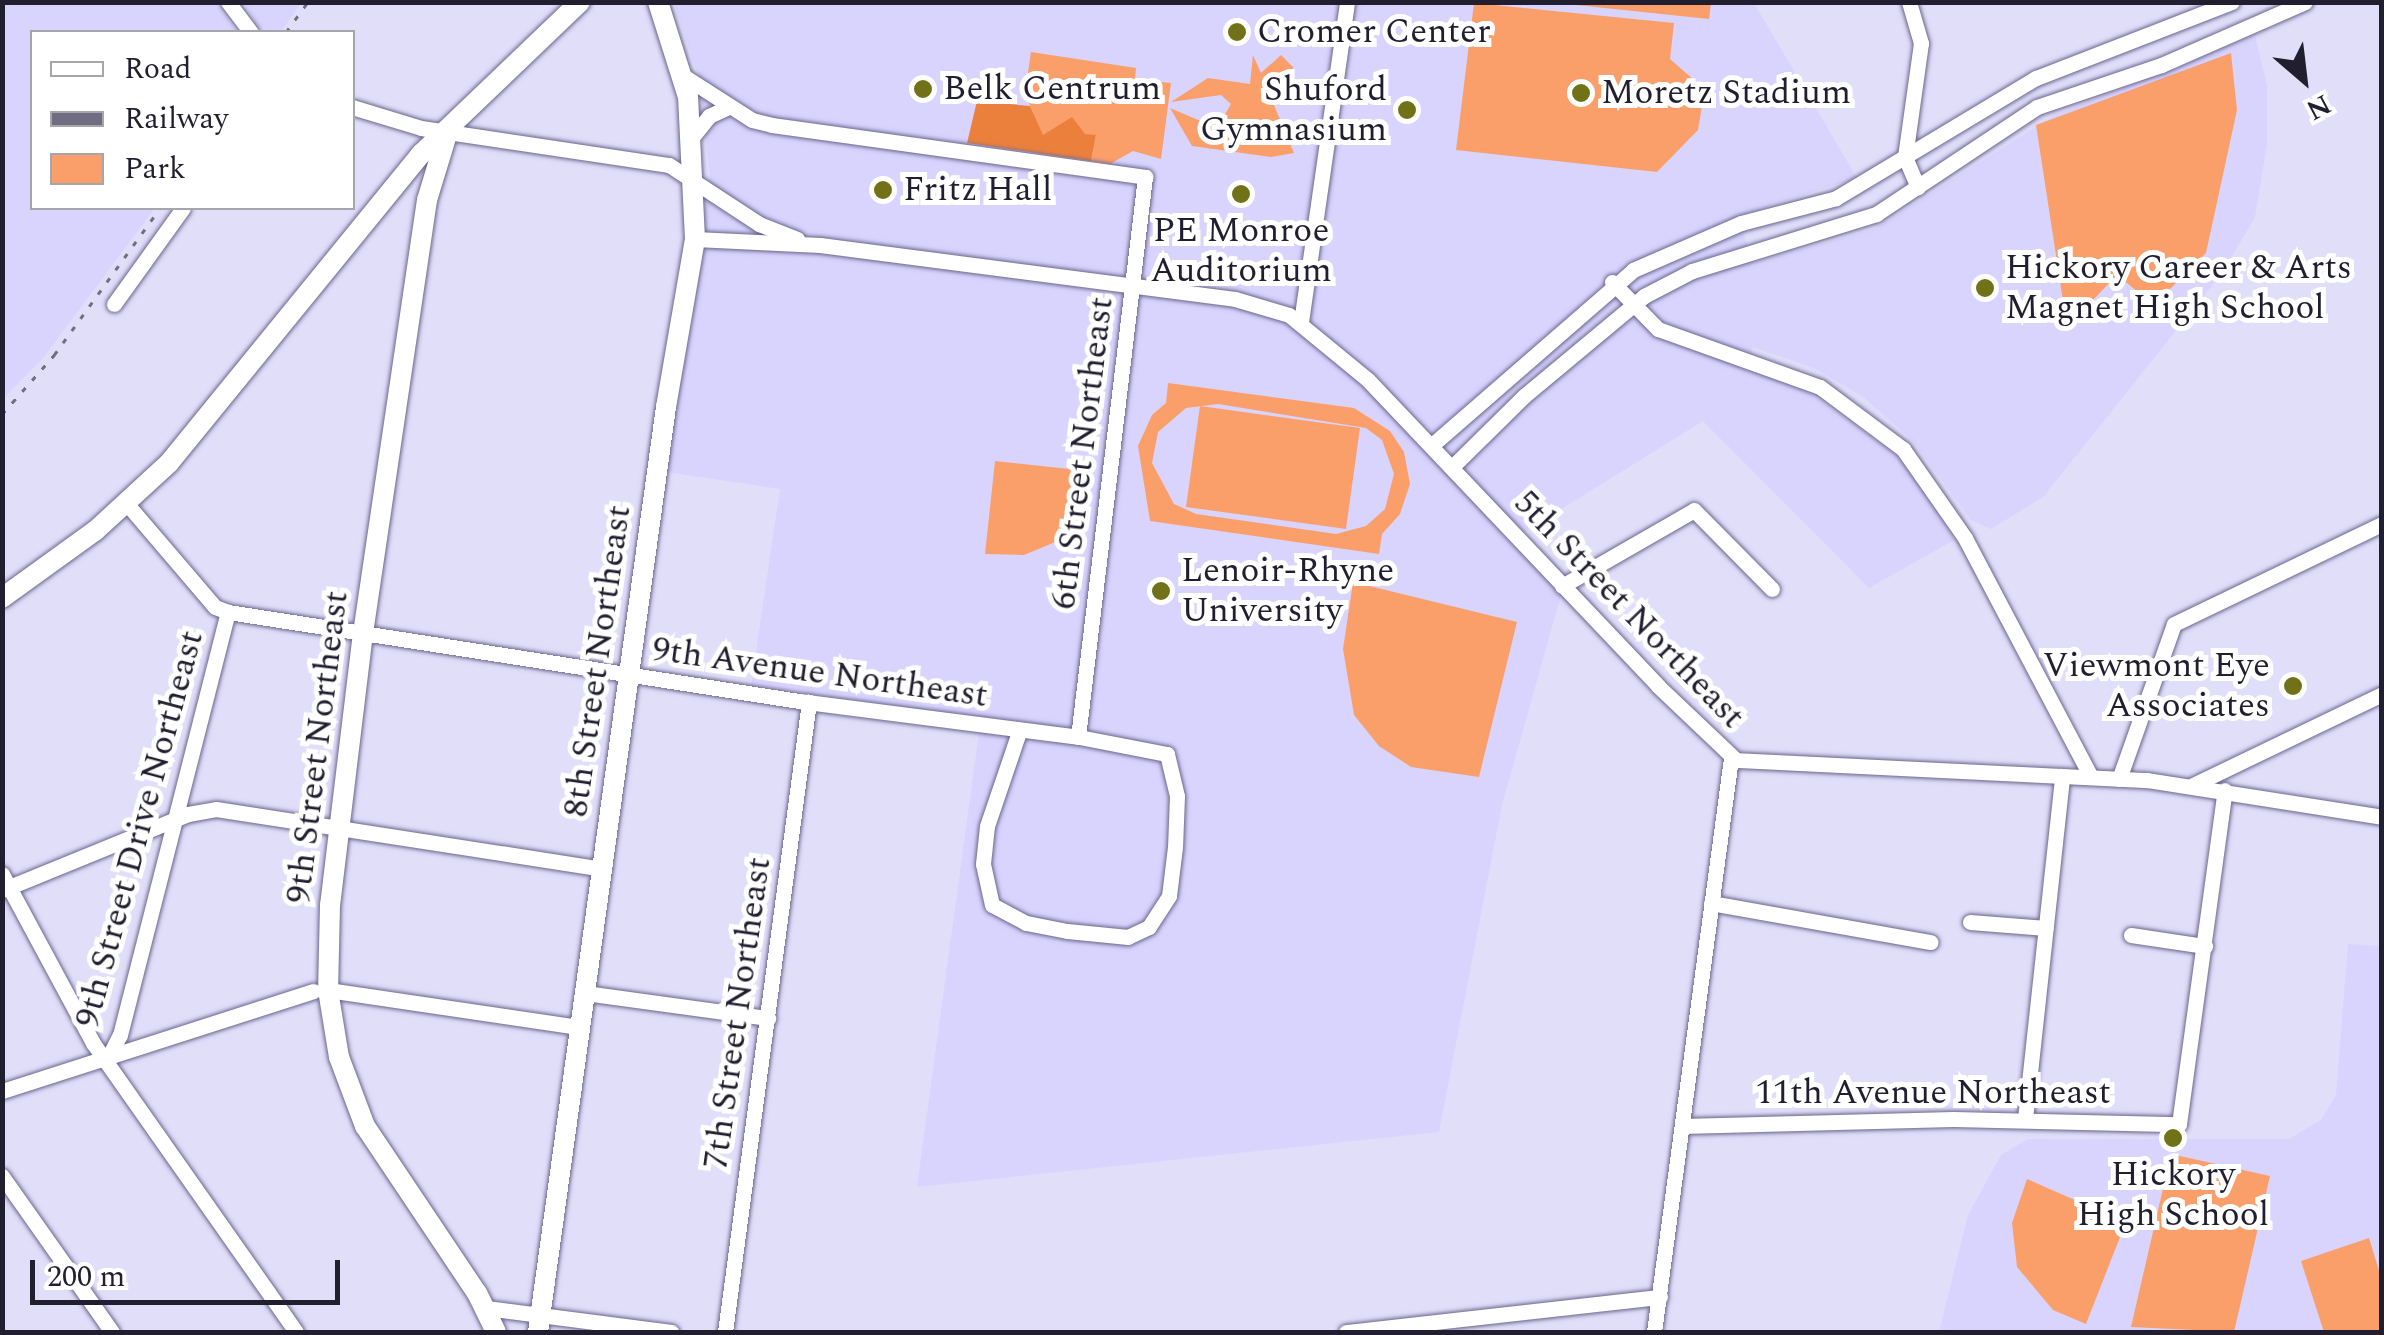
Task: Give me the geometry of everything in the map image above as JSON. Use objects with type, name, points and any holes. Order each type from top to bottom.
[{"type":"main road","points":[[2,598],[127,504],[201,428],[421,154],[580,2]]},
{"type":"main road","name":"8th Street Northeast","points":[[539,1323],[695,239],[697,182],[693,136],[682,75],[658,2]]},
{"type":"main road","name":"9th Street Northeast","points":[[448,131],[427,200],[363,633],[320,991],[364,1126],[486,1308],[496,1332]]},
{"type":"street","points":[[228,2],[246,26]]},
{"type":"street","points":[[246,26],[248,2]]},
{"type":"street","points":[[695,239],[820,245],[1234,298],[1301,322],[1346,2]]},
{"type":"street","points":[[1909,2],[1921,43],[1904,157],[1918,187]]},
{"type":"street","points":[[1452,466],[1629,305],[1692,271],[1876,214],[2037,107],[2305,2]]},
{"type":"street","points":[[1432,445],[1612,282],[1711,234],[1836,198],[2036,78],[2228,3],[2237,31]]},
{"type":"street","points":[[682,75],[728,107],[709,116],[693,136]]},
{"type":"street","name":"6th Street Northeast","points":[[728,107],[772,125],[1145,177],[1078,736]]},
{"type":"street","points":[[355,108],[448,131],[651,160],[697,182],[760,224],[820,245]]},
{"type":"street","points":[[114,304],[182,210]]},
{"type":"street","points":[[1612,282],[1629,305],[1671,336],[1820,387],[1903,449],[1965,538],[2091,777]]},
{"type":"street","name":"5th Street Northeast","points":[[1301,322],[1432,445],[1562,586],[1731,758],[1654,1332]]},
{"type":"street","points":[[127,504],[215,607],[228,612]]},
{"type":"street","points":[[1562,586],[1694,510],[1772,589]]},
{"type":"street","points":[[2119,778],[2174,624],[2382,524]]},
{"type":"street","name":"9th Avenue Northeast","points":[[228,612],[630,676],[1019,732],[1078,736]]},
{"type":"street","name":"9th Street Drive Northeast","points":[[106,1062],[120,1035],[228,612]]},
{"type":"street","points":[[2193,785],[2382,694]]},
{"type":"street","name":"7th Street Northeast","points":[[725,1332],[809,702]]},
{"type":"street","points":[[1019,732],[987,826],[982,864],[992,904],[1026,922],[1128,937],[1148,927],[1169,896],[1176,796],[1167,754],[1078,736]]},
{"type":"street","points":[[1731,758],[2119,778],[2193,785],[2382,817]]},
{"type":"street","points":[[2025,1119],[2062,776]]},
{"type":"street","points":[[2131,935],[2206,946],[2225,790]]},
{"type":"street","points":[[296,1332],[106,1062],[5,884],[178,818],[216,809],[602,869]]},
{"type":"street","points":[[1711,903],[1930,942]]},
{"type":"street","points":[[1970,922],[2046,928]]},
{"type":"street","name":"11th Avenue Northeast","points":[[1682,1126],[2025,1119],[2179,1124],[2206,946]]},
{"type":"street","points":[[2,1091],[106,1062],[320,991],[580,1027]]},
{"type":"street","points":[[585,992],[768,1018]]},
{"type":"street","points":[[2,1176],[112,1332]]},
{"type":"street","points":[[1346,1332],[1660,1297]]},
{"type":"street","points":[[486,1308],[539,1323],[671,1332]]},
{"type":"shaded area","points":[[3,2],[215,3],[236,30],[30,30],[30,210],[154,210],[44,357],[3,399]]},
{"type":"shaded area","points":[[244,3],[301,3],[282,30],[261,30]]},
{"type":"shaded area","name":"Lenoir-Rhyne University","points":[[674,3],[1754,3],[1857,178],[1738,216],[1753,263],[1876,228],[2053,116],[2255,35],[2267,86],[2267,144],[2255,217],[2222,273],[2043,497],[1991,529],[1971,520],[1912,440],[1863,397],[1816,369],[1753,347],[1746,370],[1803,388],[1898,456],[1925,487],[1954,540],[1869,588],[1703,421],[1510,541],[1561,595],[1502,805],[1439,1132],[917,1187],[981,718],[751,685],[780,489],[667,472],[710,176],[699,78]]},
{"type":"shaded area","points":[[977,101],[1030,106],[1043,135],[1072,117],[1085,134],[1096,135],[1091,161],[967,143]]},
{"type":"shaded area","name":"Hickory High School","points":[[2348,944],[2381,946],[2381,1332],[1939,1332],[1968,1215],[2001,1155],[2028,1139],[2289,1139],[2321,1120],[2336,1095]]},
{"type":"green space","name":"Moretz Stadium","points":[[1474,3],[1674,23],[1670,59],[1694,80],[1702,106],[1698,130],[1657,172],[1456,150]]},
{"type":"green space","points":[[1557,3],[1711,3],[1709,19]]},
{"type":"green space","points":[[1031,52],[1136,68],[1135,79],[1171,83],[1161,159],[1133,151],[1110,164],[1091,161],[1096,135],[1042,136],[1025,93]]},
{"type":"green space","points":[[2231,53],[2237,110],[2206,253],[2154,305],[2117,275],[2067,327],[2036,125]]},
{"type":"green space","points":[[1253,55],[1261,73],[1281,55],[1293,67],[1293,83],[1267,88],[1294,153],[1271,157],[1192,146],[1170,108],[1217,128],[1231,104],[1221,95],[1171,102],[1208,78],[1250,84]]},
{"type":"green space","points":[[1168,383],[1354,408],[1390,431],[1404,452],[1410,484],[1400,514],[1382,534],[1379,554],[1150,521],[1138,446],[1152,415],[1166,403]],"holes":[[[1218,404],[1366,428],[1382,440],[1394,474],[1385,509],[1366,526],[1336,534],[1196,514],[1174,504],[1152,463],[1158,432],[1186,408]]]},
{"type":"green space","points":[[1200,406],[1360,428],[1346,529],[1186,507]]},
{"type":"green space","points":[[995,461],[1088,471],[1083,507],[1060,540],[1024,555],[985,554]]},
{"type":"green space","points":[[1353,582],[1517,622],[1479,777],[1411,767],[1379,746],[1354,715],[1343,649]]},
{"type":"green space","points":[[2171,1154],[2270,1176],[2234,1332],[2131,1327]]},
{"type":"green space","points":[[2027,1179],[2116,1218],[2122,1232],[2086,1324],[2053,1310],[2017,1267],[2012,1223]]},
{"type":"green space","points":[[2369,1238],[2381,1277],[2381,1332],[2324,1332],[2301,1261]]},
{"type":"railway","points":[[287,30],[308,2]]},
{"type":"railway","points":[[2,414],[54,355],[159,210]]},
{"type":"place","name":"Cromer Center","points":[[1237,32]]},
{"type":"place","name":"Belk Centrum","points":[[923,89]]},
{"type":"place","name":"Moretz Stadium","points":[[1581,93]]},
{"type":"place","name":"Shuford Gymnasium","points":[[1407,110]]},
{"type":"place","name":"Fritz Hall","points":[[883,190]]},
{"type":"place","name":"PE Monroe Auditorium","points":[[1241,194]]},
{"type":"place","name":"Hickory Career & Arts Magnet High School","points":[[1985,288]]},
{"type":"place","name":"Lenoir-Rhyne University","points":[[1161,591]]},
{"type":"place","name":"Viewmont Eye Associates","points":[[2293,686]]},
{"type":"place","name":"Hickory High School","points":[[2173,1138]]}]
